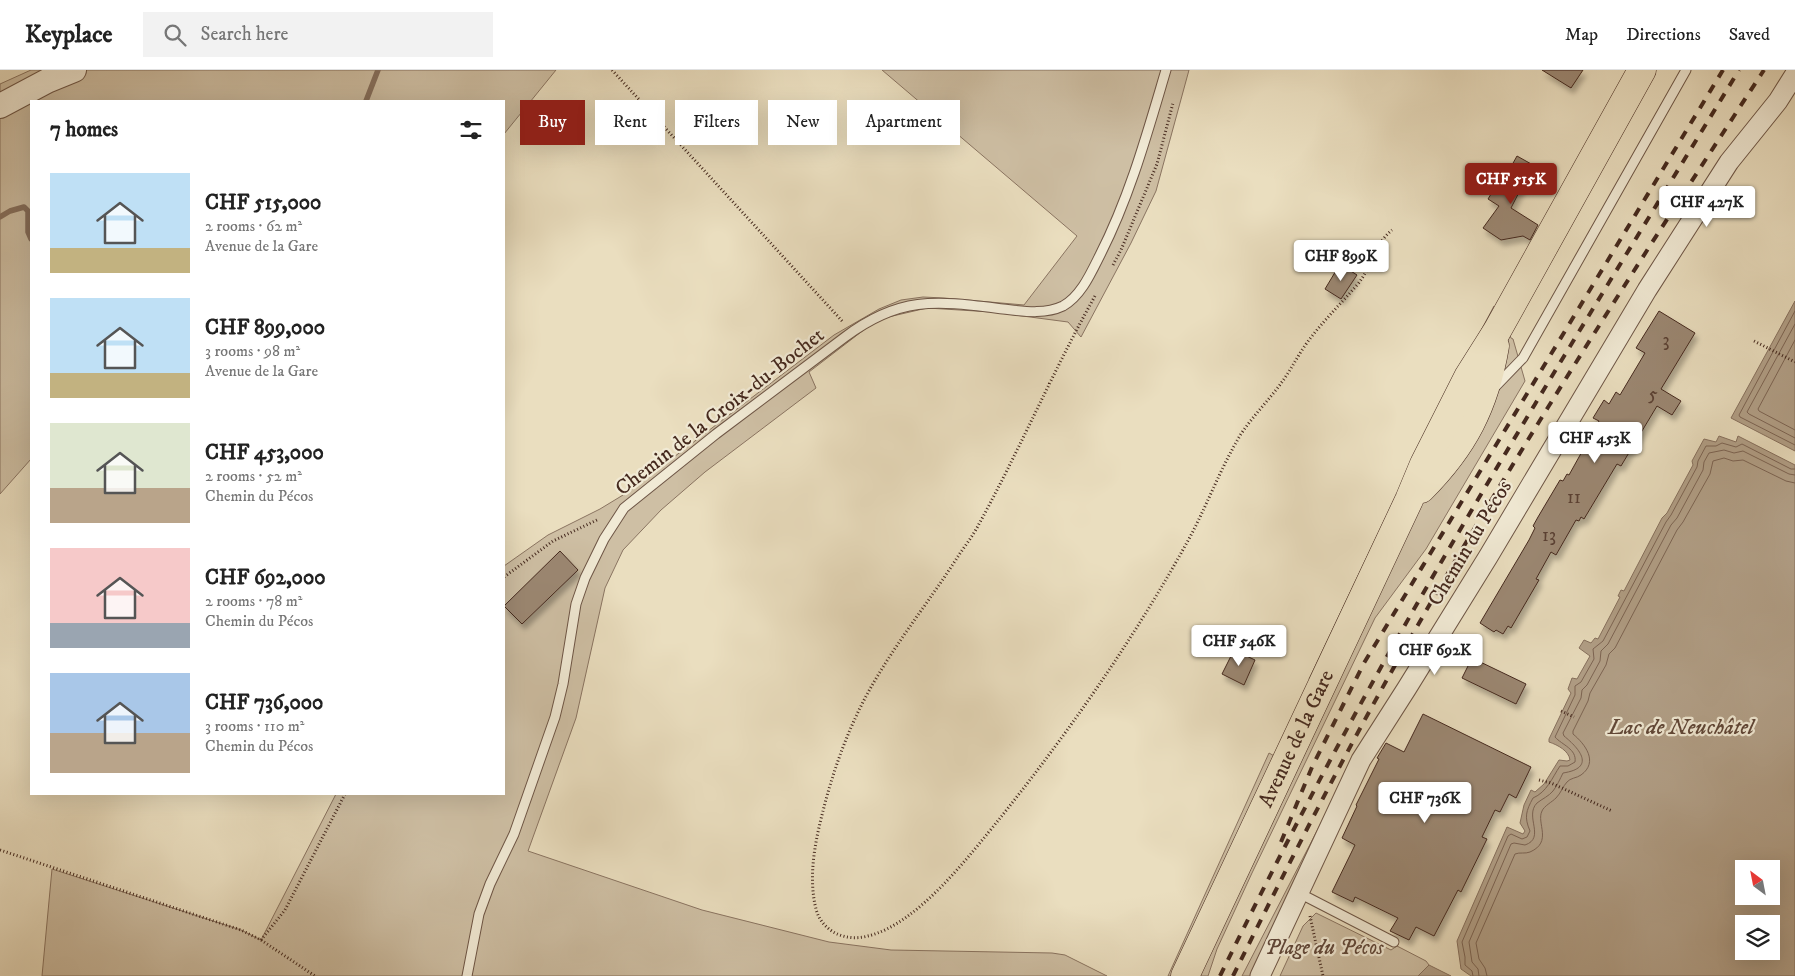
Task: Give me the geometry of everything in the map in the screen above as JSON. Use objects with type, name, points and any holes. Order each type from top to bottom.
[{"type":"main road","name":"Avenue de la Gare","points":[[1185,976],[1409,500],[1450,458],[1462,441],[1466,411],[1491,369],[1497,331],[1642,70]]},
{"type":"street","points":[[0,106],[47,81],[74,70]]},
{"type":"street","name":"Chemin du Pécos","points":[[1260,976],[1303,895],[1360,760],[1423,663],[1488,557],[1647,290],[1729,162],[1778,100],[1795,74]]},
{"type":"lane","name":"Chemin de la Croix-du-Bochet","points":[[467,976],[479,914],[490,884],[514,834],[555,717],[563,684],[576,604],[585,578],[604,539],[624,508],[716,434],[851,332],[884,313],[916,304],[947,303],[1026,312],[1047,311],[1063,306],[1077,295],[1093,270],[1129,192],[1166,70]]},
{"type":"lane","points":[[1466,411],[1515,368],[1522,358],[1686,70]]},
{"type":"lane","points":[[1303,895],[1394,942]]},
{"type":"path","points":[[612,70],[838,314],[851,332]]},
{"type":"path","points":[[1112,266],[1121,250],[1157,164],[1174,101]]},
{"type":"path","points":[[1099,290],[1076,330],[978,527],[875,680],[858,711],[834,773],[814,847],[814,904],[819,918],[826,927],[842,936],[858,938],[878,934],[904,919],[959,868],[1029,783],[1088,700],[1152,602],[1191,535],[1216,480],[1241,434],[1283,381],[1303,348],[1363,277],[1376,247],[1382,238],[1392,230]]},
{"type":"path","points":[[1754,341],[1795,362]]},
{"type":"path","points":[[505,577],[553,541],[624,508]]},
{"type":"path","points":[[1561,711],[1574,717]]},
{"type":"path","points":[[1539,780],[1551,783],[1612,812]]},
{"type":"path","points":[[261,940],[285,910],[344,795]]},
{"type":"path","points":[[0,850],[241,930],[261,940],[315,976]]},
{"type":"path","points":[[1303,895],[1317,942],[1323,976]]},
{"type":"green space","points":[[31,70],[556,70],[532,100],[520,100],[520,114],[505,133],[505,100],[30,100],[30,460],[0,494],[0,84]]},
{"type":"green space","points":[[882,70],[1189,70],[1156,191],[1131,243],[1081,337],[1068,322],[992,312],[927,308],[884,318],[865,329],[809,372],[816,388],[705,472],[661,510],[623,550],[605,588],[576,718],[528,851],[702,910],[829,942],[891,950],[1052,953],[1065,955],[1107,976],[42,976],[52,869],[241,930],[261,940],[335,795],[505,795],[505,565],[548,535],[600,509],[628,492],[834,335],[879,309],[901,300],[923,297],[1024,305],[1077,236],[960,136],[960,100],[917,100]]},
{"type":"green space","points":[[1494,306],[1513,339],[1525,381],[1426,549],[1375,618],[1252,873],[1217,949],[1208,976],[1168,976],[1269,753],[1285,762],[1322,684],[1309,679],[1420,445]]},
{"type":"green space","points":[[1334,798],[1252,976],[1242,976]]},
{"type":"green space","name":"Plage du Pécos","points":[[1316,913],[1391,950],[1397,946],[1426,961],[1429,965],[1418,976],[1280,976],[1303,926]]},
{"type":"water","points":[[1795,301],[1795,451],[1731,418]]},
{"type":"water","name":"Lac de Neuchâtel","points":[[1719,436],[1736,442],[1738,436],[1795,465],[1795,976],[1471,976],[1461,969],[1457,941],[1507,827],[1523,834],[1525,831],[1520,823],[1524,805],[1531,790],[1535,792],[1544,784],[1559,760],[1570,760],[1565,751],[1549,742],[1549,739],[1571,693],[1568,689],[1572,678],[1577,679],[1590,656],[1579,648],[1584,640],[1591,643],[1595,638],[1598,639],[1620,597],[1618,596],[1621,590],[1624,591],[1662,518],[1667,513],[1693,465],[1692,461],[1704,439],[1716,442]]},
{"type":"water","points":[[1429,965],[1451,976],[1418,976]]},
{"type":"building","points":[[1542,70],[1583,70],[1571,88]]},
{"type":"building","points":[[1517,156],[1533,165],[1511,208],[1538,225],[1530,240],[1523,236],[1501,240],[1483,228],[1499,206],[1488,199],[1499,181],[1502,183]]},
{"type":"building","points":[[1340,264],[1357,275],[1341,299],[1325,289]]},
{"type":"building","points":[[1659,311],[1695,333],[1661,389],[1681,401],[1672,415],[1657,406],[1621,466],[1617,464],[1584,519],[1581,517],[1579,521],[1576,520],[1556,555],[1551,552],[1536,579],[1539,580],[1511,628],[1508,626],[1503,634],[1496,630],[1494,632],[1480,623],[1529,540],[1535,528],[1533,526],[1560,480],[1563,481],[1567,474],[1569,475],[1599,421],[1593,418],[1604,400],[1609,404],[1616,392],[1620,395],[1645,353],[1636,348]]},
{"type":"building","points":[[560,551],[578,570],[522,624],[505,605]]},
{"type":"building","points":[[1234,650],[1255,660],[1244,685],[1222,674]]},
{"type":"building","points":[[1472,658],[1526,684],[1516,704],[1462,678]]},
{"type":"building","points":[[1423,714],[1531,767],[1516,798],[1509,794],[1500,812],[1495,810],[1482,837],[1487,839],[1461,892],[1458,890],[1434,936],[1416,927],[1409,940],[1390,931],[1398,918],[1355,897],[1353,902],[1332,892],[1355,845],[1342,838],[1379,759],[1377,758],[1386,743],[1404,752]]},
{"type":"waterway","points":[[366,100],[378,70]]},
{"type":"waterway","points":[[0,217],[10,211],[24,207],[28,211],[28,232],[30,237]]},
{"type":"railway","points":[[1281,842],[1312,767],[1364,663],[1723,70]]},
{"type":"railway","points":[[1220,976],[1318,783],[1423,593],[1557,368],[1739,70]]},
{"type":"railway","points":[[1233,976],[1348,750],[1478,522],[1571,370],[1764,70]]}]
